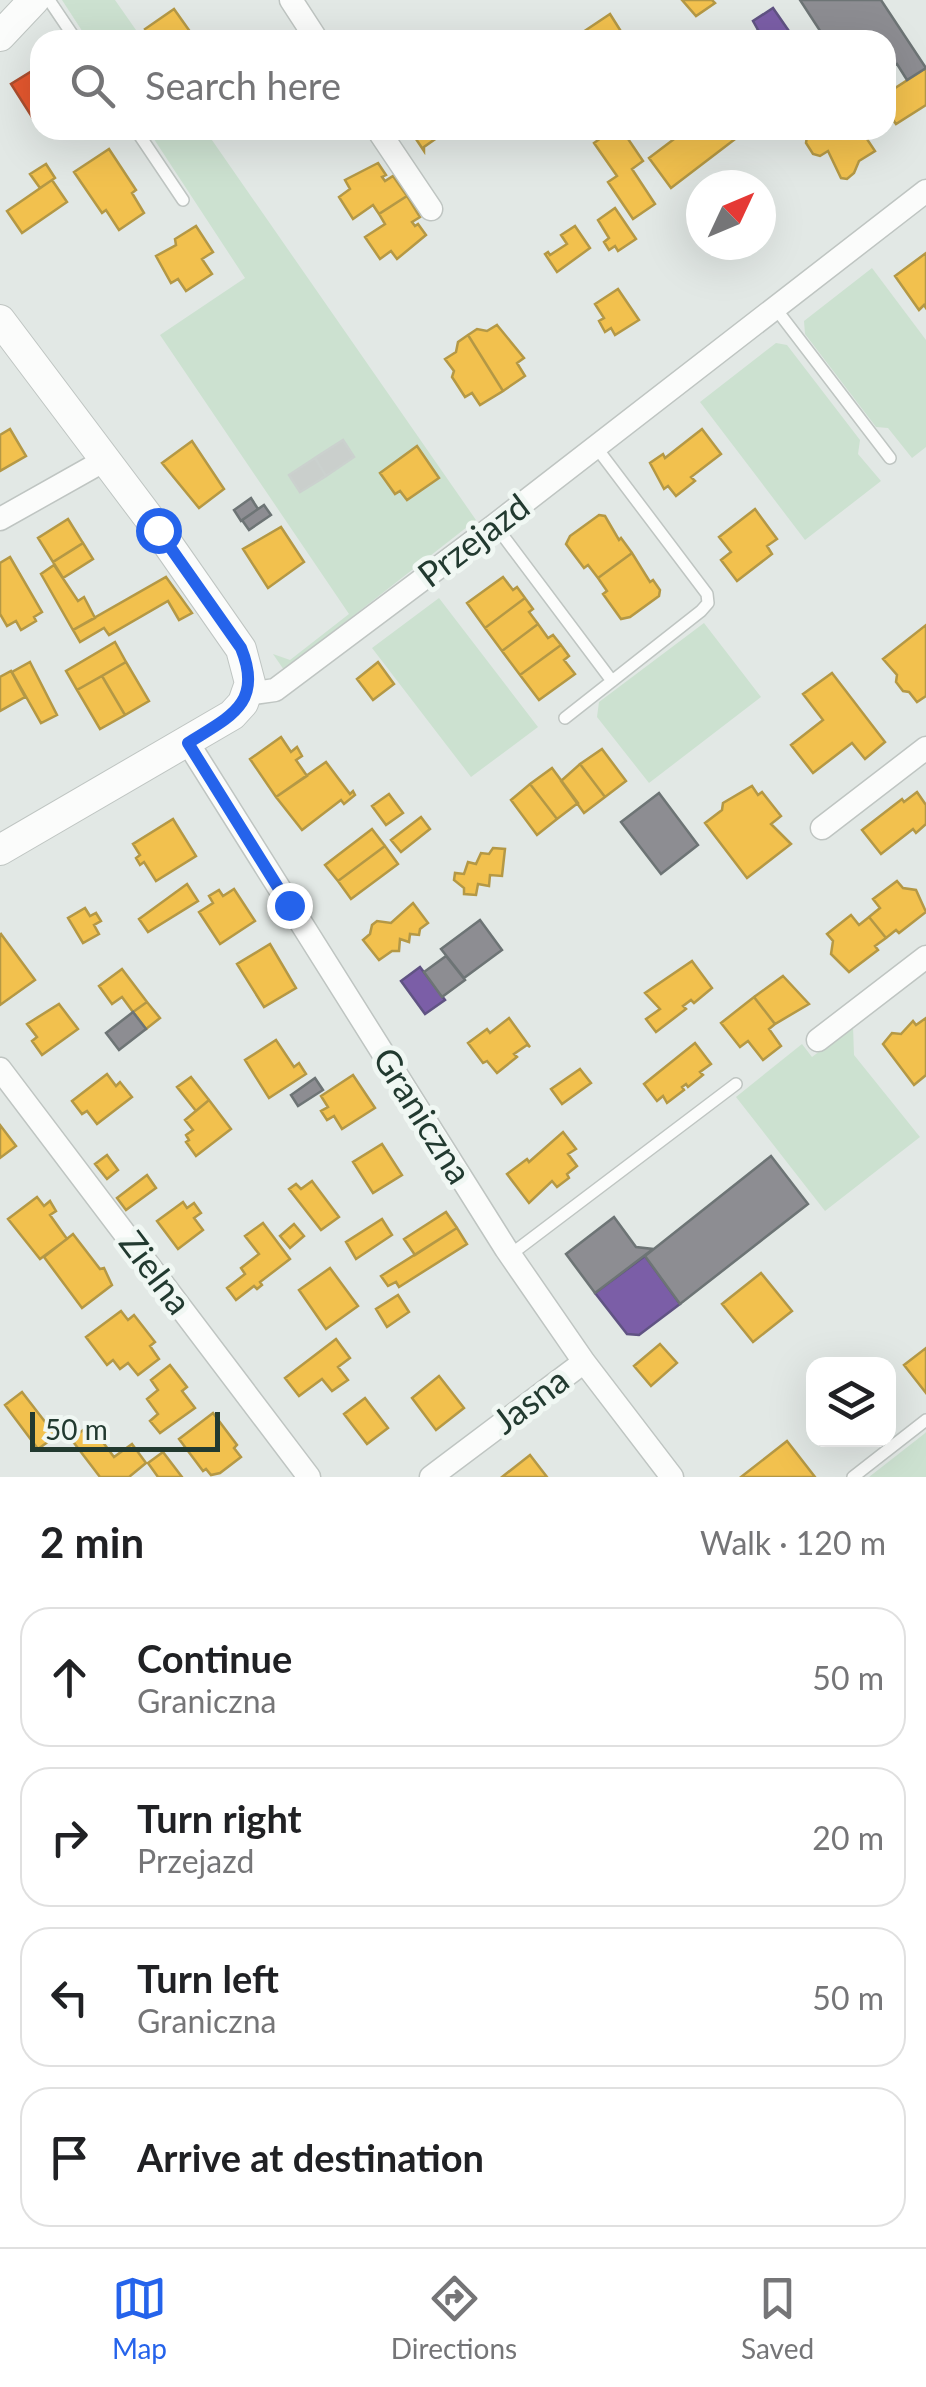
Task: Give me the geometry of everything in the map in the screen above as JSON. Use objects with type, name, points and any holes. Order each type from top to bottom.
[{"type":"street","points":[[0,36],[34,0]]},
{"type":"street","points":[[290,0],[311,30]]},
{"type":"street","points":[[385,140],[431,209]]},
{"type":"street","name":"Przejazd","points":[[0,850],[232,716],[248,694],[275,690],[926,191]]},
{"type":"street","points":[[0,320],[241,648],[249,674],[248,694]]},
{"type":"street","points":[[0,518],[105,460]]},
{"type":"street","name":"Graniczna","points":[[188,743],[510,1255],[584,1362],[672,1477]]},
{"type":"street","points":[[822,828],[926,748]]},
{"type":"street","points":[[818,1040],[926,957]]},
{"type":"street","name":"Zielna","points":[[0,1068],[310,1477]]},
{"type":"street","name":"Jasna","points":[[431,1477],[584,1362]]},
{"type":"lane","points":[[49,0],[69,30]]},
{"type":"lane","points":[[143,140],[183,200]]},
{"type":"lane","points":[[776,309],[890,458]]},
{"type":"lane","points":[[565,718],[708,602],[706,594],[596,447]]},
{"type":"lane","points":[[495,524],[612,681]]},
{"type":"lane","points":[[510,1255],[736,1084]]},
{"type":"lane","points":[[853,1477],[926,1420]]},
{"type":"green space","points":[[62,0],[115,0],[136,30],[82,30]]},
{"type":"green space","points":[[155,140],[212,140],[476,520],[284,670],[273,654],[290,660],[349,614],[160,335],[245,278]]},
{"type":"green space","points":[[872,268],[926,340],[926,447],[912,458],[888,428],[876,427],[805,334],[804,321]]},
{"type":"green space","points":[[776,343],[787,345],[860,440],[858,454],[881,481],[805,540],[700,402]]},
{"type":"green space","points":[[439,598],[538,727],[471,777],[372,648]]},
{"type":"green space","points":[[704,623],[761,697],[649,783],[597,717],[599,702]]},
{"type":"green space","points":[[853,1026],[854,1055],[920,1137],[825,1211],[736,1097],[802,1044],[812,1057]]},
{"type":"green space","points":[[924,1434],[926,1477],[869,1477]]},
{"type":"building: Homes","points":[[682,0],[712,0],[715,3],[696,16]]},
{"type":"building: Homes","points":[[174,9],[189,30],[146,30]]},
{"type":"building: Homes","points":[[610,14],[620,30],[586,30]]},
{"type":"building: Homes","points":[[926,68],[926,105],[896,124],[896,88]]},
{"type":"building: Homes","points":[[417,140],[434,140],[424,147],[424,151]]},
{"type":"building: Homes","points":[[629,140],[643,161],[632,169],[655,204],[633,219],[608,182],[617,176],[594,143]]},
{"type":"building: Homes","points":[[673,140],[734,140],[695,170],[686,170],[686,177],[671,188],[649,158]]},
{"type":"building: Homes","points":[[868,140],[875,151],[859,161],[847,179],[841,178],[828,151],[820,156],[813,154],[806,143]]},
{"type":"building: Homes","points":[[109,149],[136,190],[132,193],[144,213],[119,230],[106,210],[102,213],[74,172]]},
{"type":"building: Homes","points":[[378,163],[386,175],[382,177],[385,181],[393,176],[407,196],[379,214],[373,205],[353,219],[339,197],[350,189],[345,180]]},
{"type":"building: Homes","points":[[46,164],[55,178],[40,188],[30,174]]},
{"type":"building: Homes","points":[[52,180],[67,202],[22,233],[7,211]]},
{"type":"building: Homes","points":[[407,196],[420,217],[412,222],[426,235],[397,259],[391,251],[380,259],[365,237],[385,224],[379,214]]},
{"type":"building: Homes","points":[[615,208],[636,239],[618,251],[615,246],[609,250],[604,242],[609,238],[598,220]]},
{"type":"building: Homes","points":[[196,226],[213,252],[202,259],[212,274],[186,291],[178,279],[171,283],[156,256],[176,245],[175,239]]},
{"type":"building: Homes","points":[[575,226],[590,248],[557,272],[545,254],[567,244],[561,235]]},
{"type":"building: Homes","points":[[926,253],[926,308],[924,305],[919,310],[895,276]]},
{"type":"building: Homes","points":[[618,289],[639,320],[615,335],[611,328],[605,332],[599,321],[604,318],[595,304]]},
{"type":"building: Homes","points":[[497,325],[524,358],[517,363],[525,376],[503,391],[468,335]]},
{"type":"building: Homes","points":[[468,335],[503,391],[480,405],[472,393],[465,397],[445,359],[456,352],[458,342]]},
{"type":"building: Homes","points":[[10,429],[26,456],[0,471],[0,435]]},
{"type":"building: Homes","points":[[702,429],[721,454],[691,477],[695,481],[676,496],[668,486],[664,489],[650,463],[663,454],[665,458]]},
{"type":"building: Homes","points":[[192,441],[224,489],[199,508],[162,463]]},
{"type":"building: Homes","points":[[417,446],[439,478],[407,500],[400,491],[395,494],[380,473]]},
{"type":"building: Homes","points":[[755,509],[777,539],[767,546],[772,554],[737,581],[721,560],[731,552],[719,537]]},
{"type":"building: Homes","points":[[599,515],[605,516],[632,553],[598,578],[588,565],[584,568],[566,544],[570,536]]},
{"type":"building: Homes","points":[[68,519],[83,543],[53,562],[38,538]]},
{"type":"building: Homes","points":[[281,527],[304,562],[268,588],[243,549]]},
{"type":"building: Homes","points":[[83,543],[93,559],[63,578],[53,562]]},
{"type":"building: Homes","points":[[632,553],[650,582],[653,580],[660,590],[659,596],[621,619],[603,594],[607,591],[598,578]]},
{"type":"building: Homes","points":[[10,557],[42,612],[21,630],[16,621],[7,626],[0,614],[0,563]]},
{"type":"building: Homes","points":[[54,565],[78,601],[84,597],[95,618],[73,630],[41,574]]},
{"type":"building: Homes","points":[[166,577],[192,613],[179,620],[168,601],[109,635],[104,628],[80,642],[73,630]]},
{"type":"building: Homes","points":[[503,577],[525,598],[485,628],[467,603]]},
{"type":"building: Homes","points":[[525,598],[538,624],[502,651],[485,628]]},
{"type":"building: Homes","points":[[538,624],[548,638],[553,635],[561,645],[520,675],[502,651]]},
{"type":"building: Homes","points":[[926,625],[926,696],[917,702],[903,691],[896,682],[897,675],[883,659]]},
{"type":"building: Homes","points":[[115,642],[126,662],[77,690],[66,671]]},
{"type":"building: Homes","points":[[561,645],[569,656],[564,660],[575,674],[539,700],[520,675]]},
{"type":"building: Homes","points":[[30,662],[57,715],[41,723],[12,672]]},
{"type":"building: Homes","points":[[126,662],[149,701],[125,715],[102,676]]},
{"type":"building: Homes","points":[[378,662],[394,684],[373,700],[357,679]]},
{"type":"building: Homes","points":[[11,671],[25,697],[0,711],[0,677]]},
{"type":"building: Homes","points":[[832,673],[885,742],[865,759],[852,743],[813,773],[791,745],[823,720],[803,694]]},
{"type":"building: Homes","points":[[102,676],[125,715],[100,729],[77,690]]},
{"type":"building: Homes","points":[[281,737],[291,752],[297,747],[302,756],[296,760],[307,776],[276,797],[250,759]]},
{"type":"building: Homes","points":[[602,749],[626,781],[605,797],[580,764]]},
{"type":"building: Homes","points":[[326,762],[350,794],[353,791],[355,795],[344,804],[341,800],[302,830],[276,797]]},
{"type":"building: Homes","points":[[580,764],[605,797],[584,813],[561,781]]},
{"type":"building: Homes","points":[[552,768],[578,803],[557,819],[530,784]]},
{"type":"building: Homes","points":[[530,784],[557,819],[537,835],[511,800]]},
{"type":"building: Homes","points":[[752,786],[758,795],[762,792],[781,816],[771,824],[791,844],[747,878],[705,823],[722,810],[723,803]]},
{"type":"building: Homes","points":[[917,792],[926,805],[926,824],[916,833],[913,829],[881,854],[862,830]]},
{"type":"building: Homes","points":[[389,794],[403,813],[386,825],[372,806]]},
{"type":"building: Homes","points":[[421,817],[430,829],[401,852],[391,840]]},
{"type":"building: Homes","points":[[173,819],[196,856],[156,881],[144,862],[140,865],[136,858],[140,855],[133,844]]},
{"type":"building: Homes","points":[[372,829],[385,846],[338,881],[325,865]]},
{"type":"building: Homes","points":[[385,846],[398,864],[351,899],[338,881]]},
{"type":"building: Homes","points":[[493,848],[505,849],[502,876],[490,875],[489,886],[478,884],[476,895],[464,894],[464,888],[454,880],[455,873],[464,874],[468,862],[476,864],[481,853],[489,854]]},
{"type":"building: Homes","points":[[897,881],[903,888],[916,890],[926,912],[886,938],[869,917],[880,908],[873,899]]},
{"type":"building: Homes","points":[[187,884],[198,901],[148,932],[139,919]]},
{"type":"building: Homes","points":[[234,889],[255,921],[220,944],[199,912],[213,903],[209,896],[219,890],[223,896]]},
{"type":"building: Homes","points":[[413,903],[428,923],[419,935],[410,934],[409,942],[400,939],[399,951],[379,960],[363,940],[377,921],[391,923]]},
{"type":"building: Homes","points":[[85,908],[90,916],[96,913],[101,921],[94,925],[99,934],[83,943],[68,918]]},
{"type":"building: Homes","points":[[851,915],[859,925],[869,917],[886,938],[875,946],[878,950],[849,972],[831,954],[833,941],[827,934]]},
{"type":"building: Homes","points":[[0,935],[35,980],[0,1005]]},
{"type":"building: Homes","points":[[270,944],[296,988],[264,1007],[237,964]]},
{"type":"building: Homes","points":[[692,961],[712,988],[694,1003],[691,1000],[683,1006],[686,1009],[656,1032],[646,1019],[660,1009],[645,993]]},
{"type":"building: Homes","points":[[122,969],[147,1002],[133,1012],[122,997],[112,1004],[99,986]]},
{"type":"building: Homes","points":[[783,976],[809,1004],[775,1024],[754,997]]},
{"type":"building: Homes","points":[[754,997],[775,1024],[769,1029],[781,1046],[763,1060],[748,1041],[740,1047],[721,1023]]},
{"type":"building: Homes","points":[[147,1002],[160,1018],[146,1029],[133,1012]]},
{"type":"building: Homes","points":[[59,1004],[78,1029],[42,1055],[32,1041],[37,1037],[27,1024]]},
{"type":"building: Homes","points":[[509,1018],[530,1047],[527,1045],[514,1054],[517,1057],[497,1073],[487,1061],[483,1063],[468,1043]]},
{"type":"building: Homes","points":[[926,1018],[926,1075],[914,1085],[883,1044],[892,1033],[901,1034],[913,1021],[916,1025]]},
{"type":"building: Homes","points":[[276,1040],[294,1067],[299,1063],[306,1074],[269,1098],[245,1060]]},
{"type":"building: Homes","points":[[695,1043],[711,1064],[667,1103],[663,1096],[657,1101],[644,1084]]},
{"type":"building: Homes","points":[[580,1069],[591,1083],[562,1104],[551,1089]]},
{"type":"building: Homes","points":[[107,1074],[132,1097],[97,1124],[72,1101]]},
{"type":"building: Homes","points":[[353,1075],[375,1108],[342,1129],[334,1116],[327,1120],[321,1111],[328,1107],[321,1096]]},
{"type":"building: Homes","points":[[191,1077],[209,1100],[196,1111],[177,1087]]},
{"type":"building: Homes","points":[[209,1100],[231,1129],[196,1156],[186,1142],[186,1135],[193,1130],[185,1120]]},
{"type":"building: Homes","points":[[0,1125],[16,1146],[0,1158]]},
{"type":"building: Homes","points":[[563,1132],[576,1149],[568,1154],[577,1166],[567,1174],[569,1178],[557,1187],[552,1181],[529,1203],[507,1174],[527,1159],[529,1162]]},
{"type":"building: Homes","points":[[382,1144],[402,1175],[373,1193],[353,1162]]},
{"type":"building: Homes","points":[[107,1155],[118,1170],[107,1179],[95,1164]]},
{"type":"building: Homes","points":[[147,1175],[156,1188],[126,1210],[117,1198]]},
{"type":"building: Homes","points":[[312,1181],[339,1217],[321,1230],[289,1189],[296,1184],[301,1189]]},
{"type":"building: Homes","points":[[37,1197],[44,1206],[50,1201],[56,1211],[50,1215],[67,1239],[40,1259],[8,1219]]},
{"type":"building: Homes","points":[[183,1202],[187,1208],[194,1203],[201,1213],[194,1218],[203,1230],[178,1249],[157,1221]]},
{"type":"building: Homes","points":[[446,1212],[457,1228],[415,1255],[404,1239]]},
{"type":"building: Homes","points":[[382,1219],[392,1235],[356,1259],[346,1242]]},
{"type":"building: Homes","points":[[263,1223],[290,1259],[260,1282],[262,1285],[257,1289],[254,1286],[236,1300],[227,1288],[245,1274],[241,1268],[259,1254],[245,1236]]},
{"type":"building: Homes","points":[[294,1224],[304,1236],[290,1248],[280,1236]]},
{"type":"building: Homes","points":[[457,1228],[467,1244],[399,1287],[396,1282],[388,1286],[381,1276]]},
{"type":"building: Homes","points":[[73,1234],[100,1269],[104,1268],[112,1285],[82,1308],[44,1257]]},
{"type":"building: Homes","points":[[330,1268],[358,1306],[326,1329],[299,1290]]},
{"type":"building: Homes","points":[[761,1273],[792,1311],[753,1342],[722,1304]]},
{"type":"building: Homes","points":[[398,1295],[409,1312],[387,1327],[376,1309]]},
{"type":"building: Homes","points":[[121,1311],[128,1320],[134,1315],[155,1342],[150,1346],[159,1359],[138,1375],[128,1363],[120,1369],[113,1360],[107,1365],[86,1337]]},
{"type":"building: Homes","points":[[336,1339],[350,1358],[338,1367],[348,1380],[332,1391],[322,1379],[299,1396],[285,1378]]},
{"type":"building: Homes","points":[[660,1344],[677,1363],[651,1386],[634,1366]]},
{"type":"building: Homes","points":[[926,1348],[926,1393],[904,1365]]},
{"type":"building: Homes","points":[[170,1365],[187,1387],[182,1391],[195,1408],[160,1433],[150,1421],[158,1414],[147,1399],[158,1390],[151,1380]]},
{"type":"building: Homes","points":[[439,1376],[464,1408],[436,1430],[412,1398]]},
{"type":"building: Homes","points":[[22,1392],[56,1436],[38,1449],[5,1405]]},
{"type":"building: Homes","points":[[365,1398],[388,1428],[367,1444],[344,1414]]},
{"type":"building: Homes","points":[[213,1413],[237,1445],[234,1448],[241,1457],[211,1475],[206,1469],[203,1471],[179,1439]]},
{"type":"building: Homes","points":[[90,1425],[114,1457],[132,1444],[146,1463],[129,1477],[100,1477],[71,1439]]},
{"type":"building: Homes","points":[[787,1441],[815,1477],[741,1477]]},
{"type":"building: Homes","points":[[163,1452],[182,1477],[158,1477],[148,1463]]},
{"type":"building: Homes","points":[[530,1455],[547,1477],[502,1477]]},
{"type":"building: Shops","points":[[30,72],[30,114],[11,84]]},
{"type":"building: Offices","points":[[773,8],[788,30],[758,30],[753,21]]},
{"type":"building: Offices","points":[[420,967],[445,1000],[425,1014],[401,981]]},
{"type":"building: Offices","points":[[645,1256],[680,1304],[639,1335],[627,1334],[595,1293]]},
{"type":"building: Industry","points":[[800,0],[881,0],[926,68],[907,80],[896,65],[896,30],[820,30]]},
{"type":"building: Industry","points":[[251,498],[258,509],[241,521],[234,510]]},
{"type":"building: Industry","points":[[264,505],[271,515],[249,530],[242,520]]},
{"type":"building: Industry","points":[[659,793],[698,845],[661,874],[621,822]]},
{"type":"building: Industry","points":[[480,920],[502,950],[464,978],[441,949]]},
{"type":"building: Industry","points":[[446,956],[465,980],[442,997],[424,972]]},
{"type":"building: Industry","points":[[133,1012],[146,1029],[119,1050],[106,1033]]},
{"type":"building: Industry","points":[[315,1078],[323,1090],[298,1106],[291,1095]]},
{"type":"building: Industry","points":[[771,1156],[808,1204],[680,1304],[645,1256]]},
{"type":"building: Industry","points":[[614,1217],[636,1247],[653,1249],[595,1293],[566,1254]]},
{"type":"building: Other","points":[[343,440],[354,457],[326,476],[315,458]]},
{"type":"building: Other","points":[[315,458],[326,476],[300,492],[289,475]]},
{"type":"route","points":[[158,530],[241,648],[250,683],[248,694],[232,716],[188,743],[289,905]]}]
